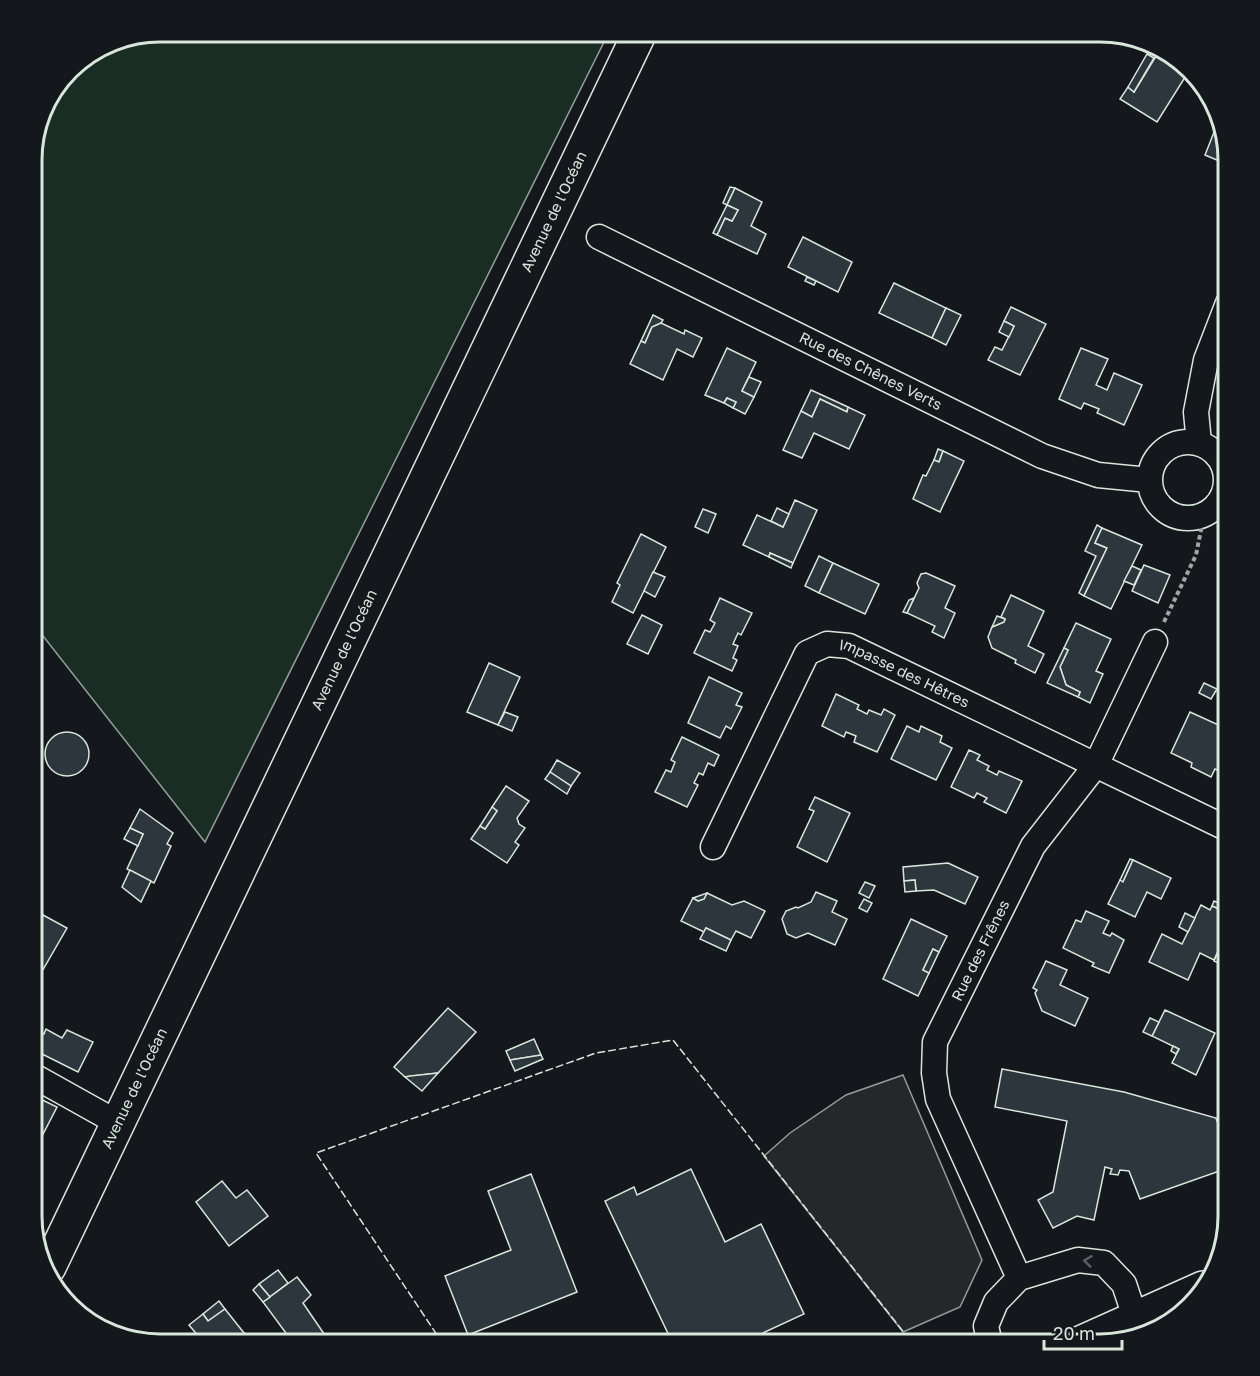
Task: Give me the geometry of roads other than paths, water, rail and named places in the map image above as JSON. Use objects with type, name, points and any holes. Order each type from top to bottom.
[{"type":"main road","name":"Avenue de l'Océan","points":[[52,1262],[635,42]]},
{"type":"main road","points":[[1106,1334],[1154,1316],[1186,1298]]},
{"type":"street","name":"Rue des Chênes Verts","points":[[599,237],[1042,456],[1098,475],[1149,480]]},
{"type":"street","points":[[1199,442],[1196,412],[1206,360],[1218,329]]},
{"type":"street","points":[[1218,457],[1209,447],[1199,442],[1175,443],[1165,448],[1157,457],[1151,468],[1149,480],[1156,501],[1172,515],[1194,518],[1204,515],[1218,503]]},
{"type":"street","name":"Rue des Frênes","points":[[1019,1278],[938,1099],[934,1073],[935,1042],[1033,846],[1096,765],[1155,642]]},
{"type":"street","name":"Impasse des Hêtres","points":[[713,847],[807,652],[827,644],[849,646],[1218,824]]},
{"type":"street","points":[[42,1081],[118,1123]]},
{"type":"street","points":[[988,1334],[986,1326],[996,1302],[1019,1278],[1078,1260],[1104,1263],[1154,1316]]}]
